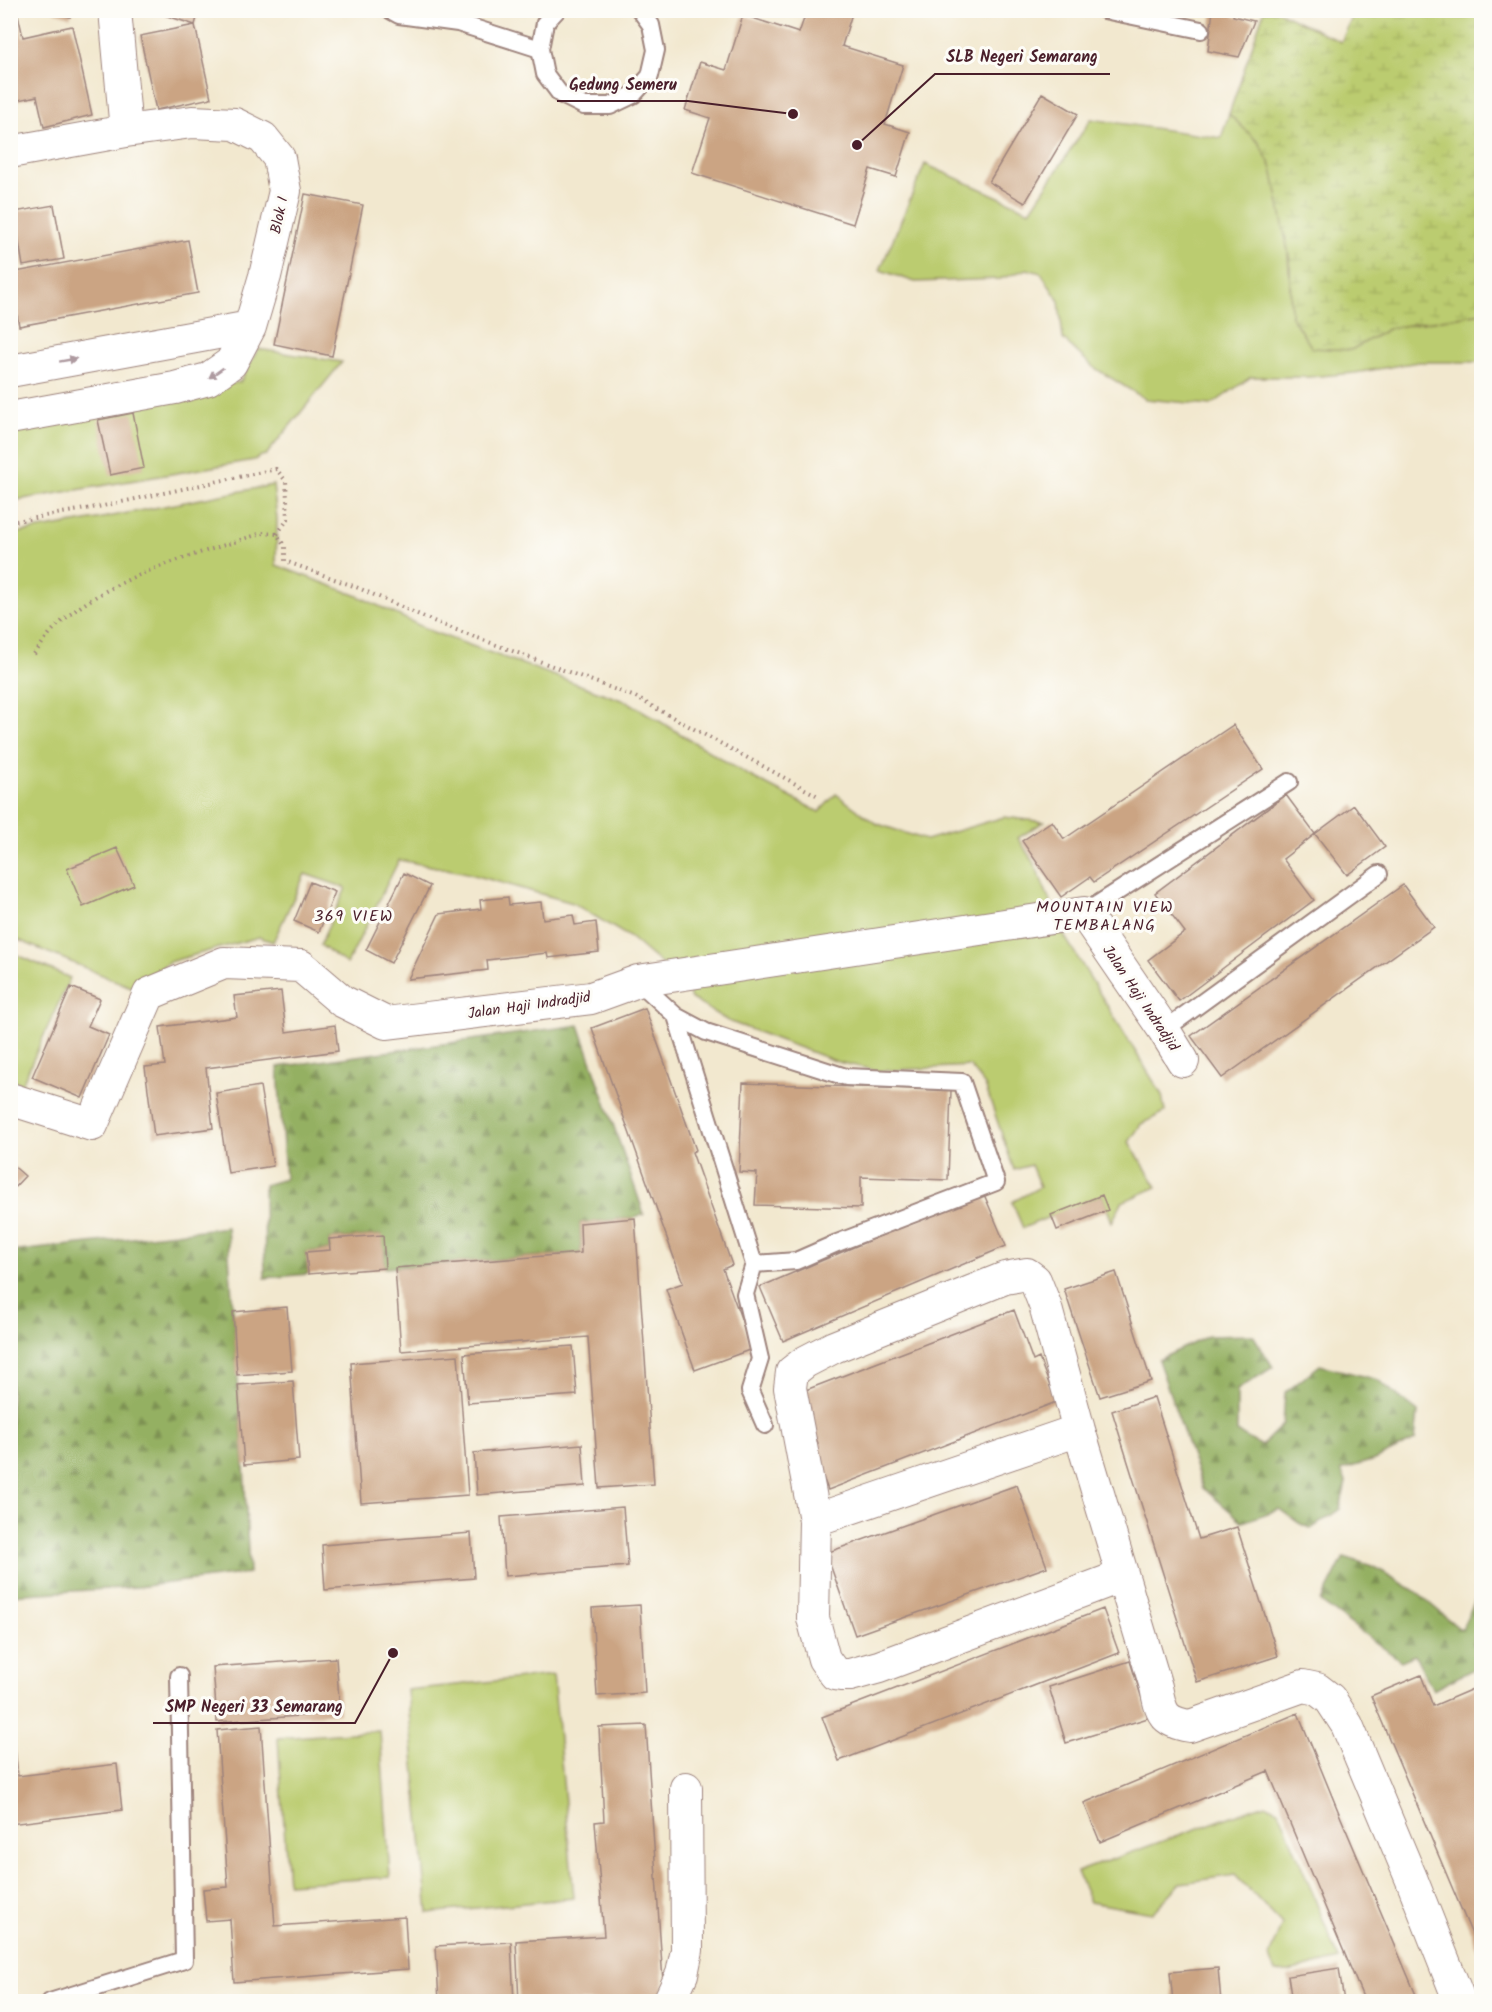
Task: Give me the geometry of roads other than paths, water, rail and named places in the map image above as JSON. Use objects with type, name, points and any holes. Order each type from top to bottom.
[{"type":"street","points":[[115,10],[126,131]]},
{"type":"street","name":"Blok I","points":[[10,152],[126,131],[192,123],[235,124],[263,138],[279,158],[285,191],[265,276],[250,327],[231,363],[208,379],[175,388],[10,418]]},
{"type":"street","points":[[10,370],[250,327]]},
{"type":"street","name":"Jalan Haji Indradjid","points":[[10,1099],[92,1125],[149,994],[224,963],[301,966],[342,1000],[386,1023],[591,998],[638,981],[1084,913],[1183,1061]]},
{"type":"street","points":[[1122,1576],[879,1667],[849,1675],[835,1674],[824,1659],[813,1618],[815,1520],[790,1388],[792,1372],[805,1362],[834,1347],[1005,1278],[1027,1274],[1035,1280],[1045,1305],[1079,1431],[1156,1687],[1161,1711],[1173,1723],[1190,1726],[1303,1686],[1317,1689],[1329,1700],[1347,1725],[1460,2001]]},
{"type":"street","points":[[815,1520],[1079,1431]]},
{"type":"street","points":[[669,2001],[682,1974],[687,1950],[686,1788]]},
{"type":"lane","points":[[390,10],[399,15],[458,23],[540,49]]},
{"type":"lane","points":[[557,10],[545,24],[540,49],[545,74],[560,94],[584,106],[610,106],[633,95],[650,76],[656,50],[651,25],[640,10]]},
{"type":"lane","points":[[1104,10],[1201,30]]},
{"type":"lane","points":[[1084,913],[1289,782]]},
{"type":"lane","points":[[1164,1030],[1379,874]]},
{"type":"lane","points":[[638,981],[676,1016],[706,1032],[846,1077],[962,1082],[996,1182],[796,1261],[754,1264]]},
{"type":"lane","points":[[676,1016],[754,1264],[745,1294],[760,1359],[750,1391],[765,1425]]},
{"type":"lane","points":[[50,2001],[184,1960],[178,1676]]},
{"type":"place","name":"Gedung Semeru","points":[[793,114]]},
{"type":"place","name":"SLB Negeri Semarang","points":[[857,145]]},
{"type":"place","name":"SMP Negeri 33 Semarang","points":[[393,1653]]},
{"type":"district","name":"369 VIEW","points":[[354,915]]},
{"type":"district","name":"MOUNTAIN VIEW TEMBALANG","points":[[1105,915]]}]
